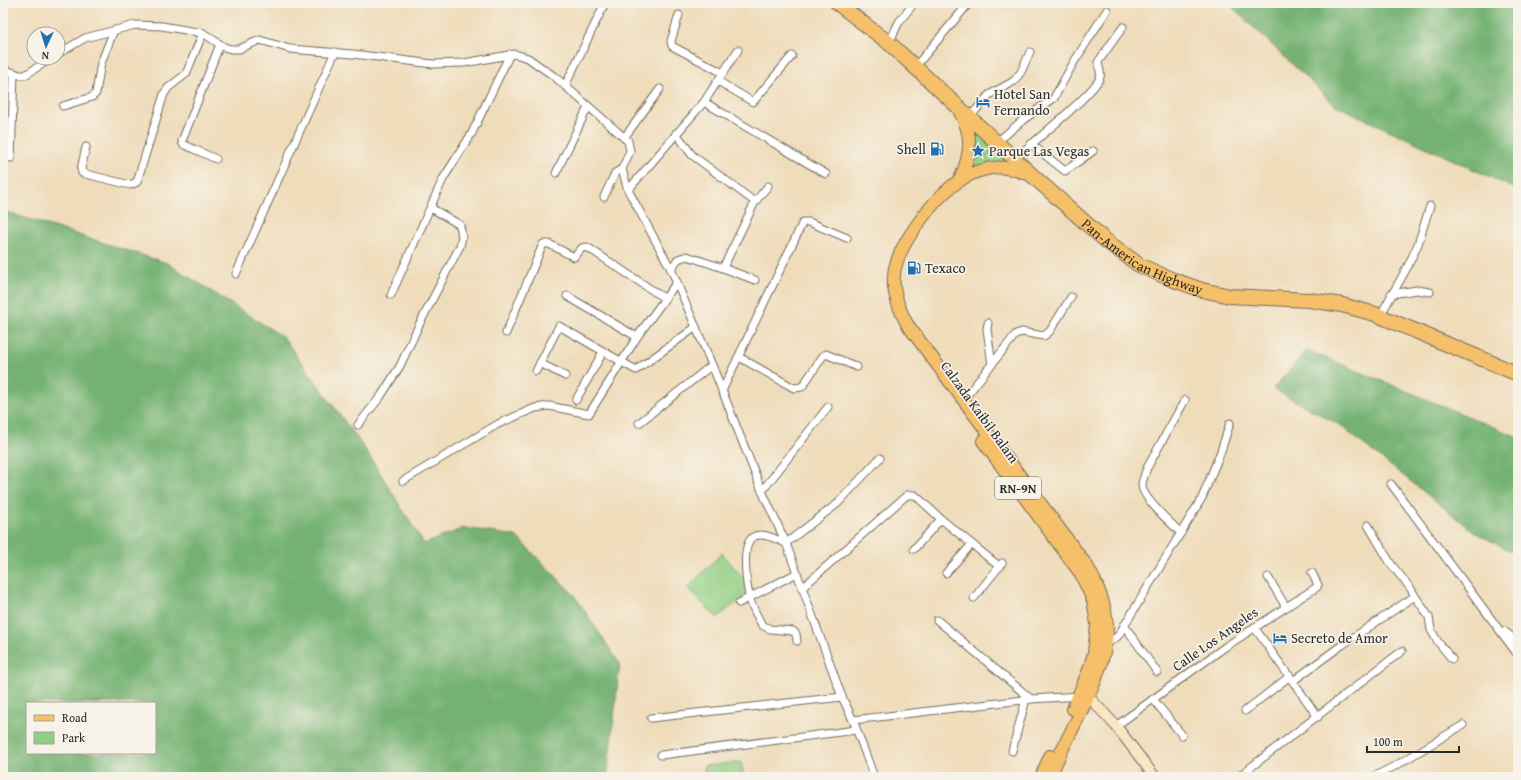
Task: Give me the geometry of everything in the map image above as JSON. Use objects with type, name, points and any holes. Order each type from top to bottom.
[{"type":"highway","name":"Pan-American Highway","points":[[837,3],[889,43],[1031,175],[1105,240],[1139,265],[1170,279],[1202,290],[1230,296],[1309,300],[1342,305],[1380,316],[1518,374]]},
{"type":"main road","name":"Calzada Kaibil Balam","points":[[958,107],[967,124],[970,142],[968,158],[960,180]]},
{"type":"main road","name":"Calzada Kaibil Balam","points":[[1031,175],[1012,169],[996,168],[986,169],[960,180],[914,223],[904,236],[891,258],[887,279],[888,293],[892,309],[904,333],[1081,574],[1089,588],[1096,613],[1097,639],[1092,664],[1084,696],[1050,777]]},
{"type":"main road","name":"Calzada Kaibil Balam","points":[[922,217],[899,255],[894,273],[894,289],[897,302],[907,324],[1087,566],[1098,589],[1104,608],[1107,625],[1105,645],[1099,669],[1041,777]]},
{"type":"street","points":[[565,86],[605,3]]},
{"type":"street","points":[[889,43],[899,22],[914,3]]},
{"type":"street","points":[[915,68],[969,3]]},
{"type":"street","points":[[996,143],[1023,120],[1054,98],[1074,62],[1108,10]]},
{"type":"street","points":[[678,15],[672,46],[722,72]]},
{"type":"street","points":[[66,49],[85,38],[135,25],[162,26],[203,33],[231,49],[239,49],[260,40],[290,49],[335,52],[433,64],[464,63],[510,54],[528,58],[565,86],[628,141],[630,151],[622,169],[615,173],[604,197]]},
{"type":"street","points":[[1014,159],[1082,99],[1096,84],[1100,77],[1098,62],[1124,27]]},
{"type":"street","points":[[63,106],[92,97],[96,93],[102,63],[114,30]]},
{"type":"street","points":[[86,147],[81,169],[82,173],[130,185],[137,182],[164,94],[168,88],[186,74],[203,33]]},
{"type":"street","points":[[216,159],[183,144],[182,141],[220,44]]},
{"type":"street","points":[[628,190],[704,102],[718,81],[722,72],[738,50]]},
{"type":"street","points":[[236,274],[335,52]]},
{"type":"street","points":[[969,118],[989,95],[1014,81],[1021,72],[1030,52]]},
{"type":"street","points":[[391,295],[443,179],[472,133],[510,54]]},
{"type":"street","points":[[718,81],[753,102],[792,56]]},
{"type":"street","points":[[3,69],[14,74],[25,75],[39,66]]},
{"type":"street","points":[[11,158],[14,74]]},
{"type":"street","points":[[624,138],[660,89]]},
{"type":"street","points":[[704,102],[826,174]]},
{"type":"street","points":[[556,173],[588,107]]},
{"type":"street","points":[[676,133],[692,155],[755,202]]},
{"type":"street","points":[[1031,144],[1065,171],[1093,150]]},
{"type":"street","points":[[622,169],[628,190],[671,269],[712,365],[762,491],[786,544],[842,697],[853,720],[874,777]]},
{"type":"street","points":[[723,268],[755,202],[768,186]]},
{"type":"street","points":[[1380,316],[1408,266],[1418,244],[1430,206]]},
{"type":"street","points":[[358,425],[381,396],[400,366],[418,327],[460,246],[462,237],[460,225],[431,208]]},
{"type":"street","points":[[722,391],[803,222],[810,222],[847,238]]},
{"type":"street","points":[[506,333],[543,244],[548,244],[574,257],[582,248],[587,247],[664,298]]},
{"type":"street","points":[[671,269],[678,259],[687,256],[755,280]]},
{"type":"street","points":[[403,481],[498,424],[535,408],[549,406],[589,414],[637,338],[664,298],[677,282]]},
{"type":"street","points":[[1391,294],[1417,290],[1430,292]]},
{"type":"street","points":[[567,296],[637,338]]},
{"type":"street","points":[[963,400],[1016,334],[1022,332],[1044,336],[1050,331],[1071,297]]},
{"type":"street","points":[[988,322],[987,329],[992,365]]},
{"type":"street","points":[[536,371],[559,326],[636,370],[696,327]]},
{"type":"street","points":[[576,400],[603,352]]},
{"type":"street","points":[[739,357],[794,388],[802,387],[823,356],[826,354],[858,367]]},
{"type":"street","points":[[540,362],[565,376]]},
{"type":"street","points":[[639,422],[712,365]]},
{"type":"street","points":[[1181,533],[1153,504],[1142,488],[1143,477],[1147,468],[1185,400]]},
{"type":"street","points":[[762,491],[828,407]]},
{"type":"street","points":[[1105,645],[1115,639],[1202,498],[1222,451],[1230,422]]},
{"type":"street","points":[[786,544],[837,504],[880,458]]},
{"type":"street","points":[[1391,484],[1518,655]]},
{"type":"street","points":[[802,588],[907,495],[915,495],[941,519],[1001,565],[974,598]]},
{"type":"street","points":[[914,549],[941,519]]},
{"type":"street","points":[[1368,525],[1391,564],[1411,588],[1429,617],[1431,630],[1438,642],[1452,659]]},
{"type":"street","points":[[786,544],[758,535],[753,537],[746,552],[746,571],[750,597],[762,625],[770,629],[793,631],[796,634],[797,641]]},
{"type":"street","points":[[946,573],[972,544]]},
{"type":"street","points":[[739,603],[797,573]]},
{"type":"street","name":"Calle Los Angeles","points":[[1116,726],[1254,627],[1318,586],[1312,573]]},
{"type":"street","points":[[1268,577],[1286,607]]},
{"type":"street","points":[[1245,710],[1415,596]]},
{"type":"street","points":[[937,620],[1029,699]]},
{"type":"street","points":[[1124,625],[1157,672]]},
{"type":"street","points":[[1497,626],[1518,642]]},
{"type":"street","points":[[1254,627],[1292,678],[1318,717]]},
{"type":"street","points":[[1238,777],[1402,651]]},
{"type":"street","points":[[853,720],[1029,699],[1084,696],[1116,726],[1155,777]]},
{"type":"street","points":[[651,718],[842,697]]},
{"type":"street","points":[[1012,751],[1029,699]]},
{"type":"street","points":[[1152,699],[1182,735]]},
{"type":"street","points":[[1373,777],[1397,765],[1463,725]]},
{"type":"street","points":[[661,755],[856,730]]},
{"type":"green space","points":[[1228,3],[1518,3],[1518,190],[1335,105]]},
{"type":"green space","points":[[967,123],[1016,165],[971,174]]},
{"type":"green space","points":[[3,211],[167,263],[283,337],[365,449],[424,544],[464,528],[516,536],[574,595],[620,664],[607,777],[3,777]]},
{"type":"green space","points":[[1307,350],[1518,437],[1518,555],[1476,533],[1338,424],[1273,389]]},
{"type":"green space","points":[[722,553],[753,589],[717,618],[687,588]]},
{"type":"green space","points":[[741,762],[744,777],[705,777],[704,766]]},
{"type":"place","name":"Hotel San Fernando","points":[[983,102]]},
{"type":"place","name":"Shell","points":[[937,149]]},
{"type":"place","name":"Parque Las Vegas","points":[[978,151]]},
{"type":"place","name":"Texaco","points":[[914,268]]},
{"type":"place","name":"Secreto de Amor","points":[[1280,638]]}]
